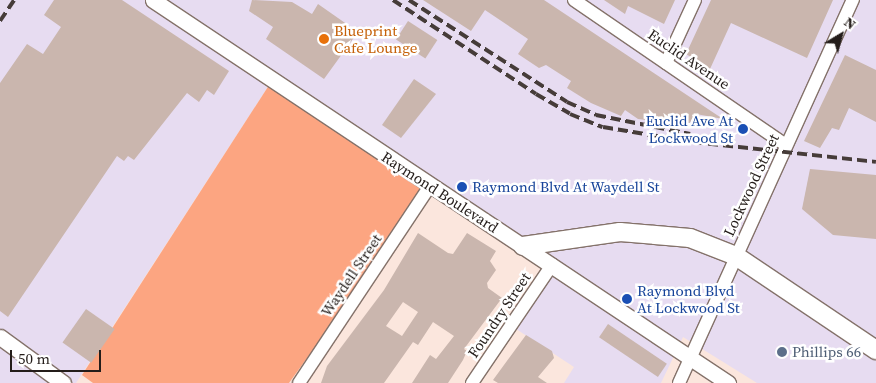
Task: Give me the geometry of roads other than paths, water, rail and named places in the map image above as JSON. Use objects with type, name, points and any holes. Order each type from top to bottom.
[{"type":"highway","points":[[523,246],[637,232],[690,238],[736,256],[876,350]]},
{"type":"main road","name":"Raymond Boulevard","points":[[153,0],[728,383]]},
{"type":"main road","points":[[0,337],[63,383]]},
{"type":"street","name":"Euclid Avenue","points":[[574,0],[786,145]]},
{"type":"street","points":[[666,63],[695,0]]},
{"type":"street","name":"Lockwood Street","points":[[679,383],[852,0]]},
{"type":"street","name":"Waydell Street","points":[[299,383],[430,186]]},
{"type":"street","name":"Foundry Street","points":[[472,383],[552,265]]},
{"type":"railway","points":[[0,21],[14,0]]},
{"type":"railway","points":[[393,0],[536,94],[570,114],[603,127],[693,142],[876,162]]},
{"type":"railway","points":[[409,0],[567,102],[596,115],[690,134]]},
{"type":"place","name":"Blueprint Cafe Lounge","points":[[324,39]]},
{"type":"place","name":"Euclid Ave At Lockwood St","points":[[743,129]]},
{"type":"place","name":"Raymond Blvd At Waydell St","points":[[462,187]]},
{"type":"place","name":"Raymond Blvd At Lockwood St","points":[[627,299]]},
{"type":"place","name":"Phillips 66","points":[[782,352]]}]
